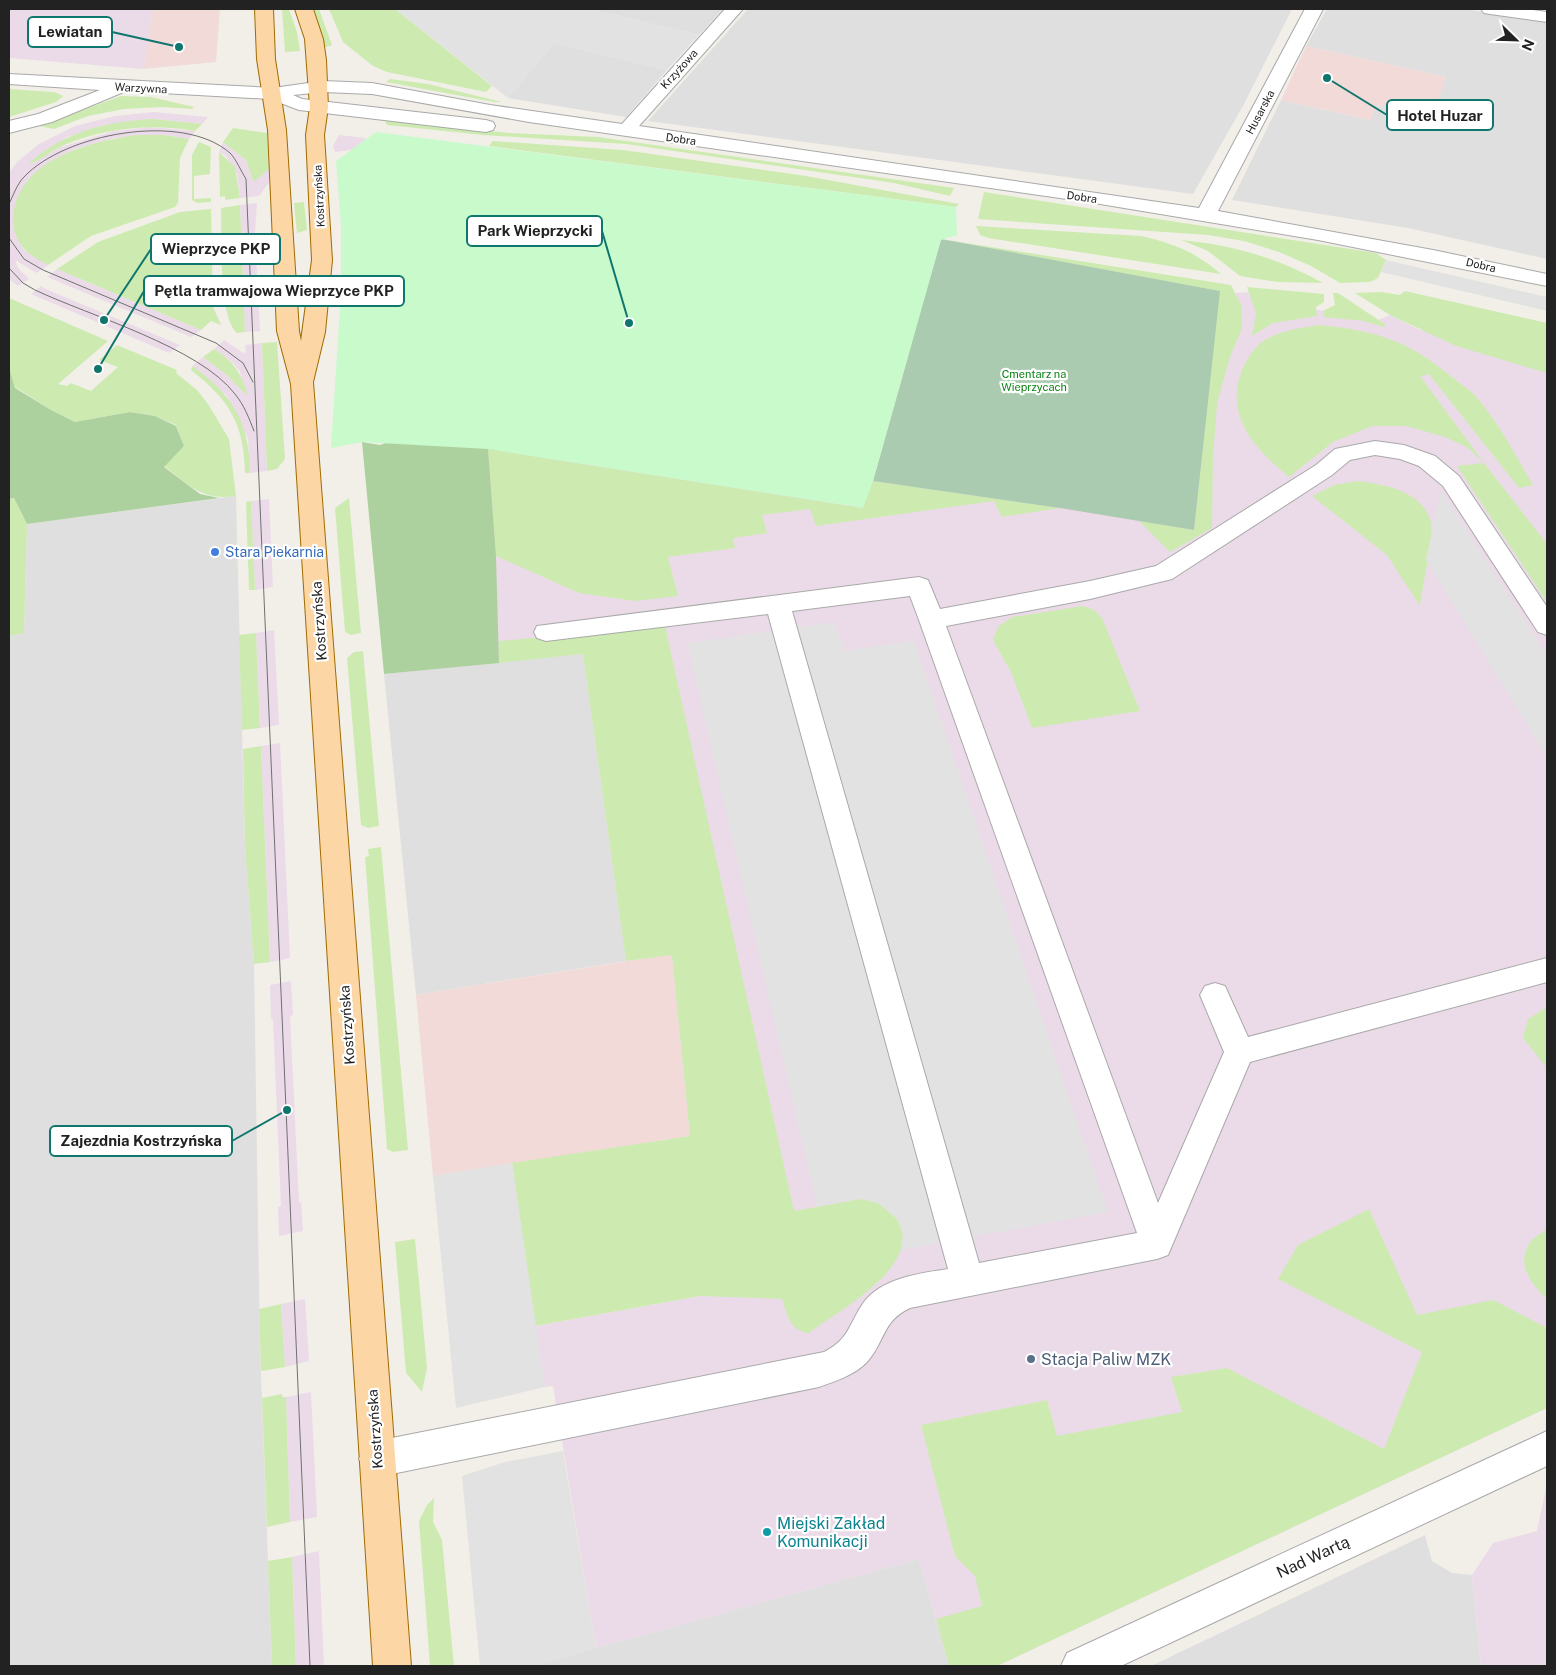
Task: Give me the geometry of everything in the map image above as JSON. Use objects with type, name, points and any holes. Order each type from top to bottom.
[{"type":"main road","name":"Kostrzyńska","points":[[264,9],[266,59],[273,94],[288,331],[302,384],[392,1666]]},
{"type":"main road","name":"Kostrzyńska","points":[[302,384],[314,332],[322,260],[316,135],[320,107],[314,39],[304,9]]},
{"type":"street","name":"Krzyżowa","points":[[621,130],[634,120],[734,9]]},
{"type":"street","name":"Husarska","points":[[1206,214],[1314,9]]},
{"type":"street","points":[[1490,9],[1547,17]]},
{"type":"street","name":"Warzywna","points":[[9,79],[273,94]]},
{"type":"street","name":"Dobra","points":[[273,94],[296,87],[318,85],[377,89],[469,107],[621,130],[1206,214],[1390,246],[1547,280]]},
{"type":"street","points":[[9,126],[45,118],[124,87]]},
{"type":"street","name":"Dobra","points":[[273,94],[299,104],[468,125],[534,129],[621,130]]},
{"type":"street","points":[[931,620],[1090,590],[1163,573],[1324,470],[1343,454],[1375,448],[1404,452],[1427,461],[1450,480],[1547,626]]},
{"type":"street","points":[[546,632],[919,586],[1157,1244]]},
{"type":"street","points":[[778,604],[968,1281]]},
{"type":"street","points":[[1239,1052],[1547,970]]},
{"type":"street","points":[[1157,1244],[1239,1052],[1215,995]]},
{"type":"street","points":[[377,1459],[819,1370],[835,1365],[859,1345],[873,1316],[884,1305],[897,1297],[912,1292],[1157,1244]]},
{"type":"street","name":"Nad Wartą","points":[[1080,1666],[1547,1448]]},
{"type":"shaded area","points":[[9,9],[153,9],[143,69],[9,58]]},
{"type":"shaded area","points":[[153,9],[220,9],[216,62],[143,69]]},
{"type":"shaded area","points":[[395,9],[591,9],[699,35],[667,70],[554,43],[508,98]]},
{"type":"shaded area","points":[[591,9],[723,9],[699,35]]},
{"type":"shaded area","points":[[748,9],[1292,9],[1244,104],[1193,194],[648,121]]},
{"type":"shaded area","points":[[1327,9],[1464,9],[1547,21],[1547,259],[1408,228],[1232,200],[1281,100],[1370,120],[1377,105],[1432,116],[1446,77],[1306,46]]},
{"type":"shaded area","points":[[554,43],[667,70],[626,117],[508,98]]},
{"type":"shaded area","points":[[1306,46],[1446,77],[1433,116],[1377,105],[1371,120],[1281,100]]},
{"type":"shaded area","points":[[153,112],[208,117],[202,124],[153,119],[100,126],[67,137],[39,155],[29,164],[61,147],[114,131],[150,127],[195,131],[189,139],[164,135],[115,138],[76,149],[45,165],[26,182],[19,195],[14,215],[15,234],[24,250],[48,265],[37,273],[15,260],[18,268],[29,279],[18,286],[9,279],[9,173],[17,162],[39,144],[75,126],[115,116]]},
{"type":"shaded area","points":[[339,135],[366,138],[358,149],[335,152],[333,146]]},
{"type":"shaded area","points":[[223,142],[246,160],[253,181],[269,169],[270,181],[259,196],[240,198],[237,174],[225,155],[219,152]]},
{"type":"shaded area","points":[[257,203],[255,234],[260,331],[245,332],[240,205]]},
{"type":"shaded area","points":[[1386,260],[1547,297],[1547,311],[1381,272]]},
{"type":"shaded area","points":[[57,269],[201,330],[191,337],[47,277]]},
{"type":"shaded area","points":[[41,286],[180,345],[169,353],[31,294]]},
{"type":"shaded area","points":[[1252,292],[1257,298],[1376,321],[1390,315],[1420,330],[1547,354],[1547,1408],[997,1666],[949,1666],[919,1559],[596,1648],[553,1386],[545,1387],[535,1326],[700,1296],[690,1136],[672,955],[626,961],[583,654],[499,663],[488,449],[1231,293]]},
{"type":"shaded area","points":[[224,340],[243,353],[246,352],[245,345],[262,343],[267,471],[250,473],[248,439],[226,395],[192,366],[203,357],[228,376],[245,394],[240,372],[233,363],[214,349]]},
{"type":"shaded area","points":[[1441,490],[1547,656],[1547,757],[1426,560]]},
{"type":"shaded area","points":[[236,496],[245,847],[254,964],[260,1349],[272,1666],[9,1666],[9,636],[24,632],[27,524]]},
{"type":"shaded area","points":[[269,499],[273,587],[255,590],[251,501]]},
{"type":"shaded area","points":[[835,622],[844,651],[914,641],[1108,1212],[901,1250],[903,1234],[897,1219],[878,1203],[860,1199],[817,1207],[687,643]]},
{"type":"shaded area","points":[[274,630],[279,725],[260,728],[256,633]]},
{"type":"shaded area","points":[[583,654],[626,961],[416,995],[384,674]]},
{"type":"shaded area","points":[[280,743],[290,958],[270,962],[261,746]]},
{"type":"shaded area","points":[[672,954],[690,1136],[433,1176],[416,995]]},
{"type":"shaded area","points":[[291,981],[293,1015],[290,1016],[299,1203],[301,1202],[303,1231],[279,1236],[278,1207],[281,1206],[270,985]]},
{"type":"shaded area","points":[[512,1163],[545,1387],[456,1408],[433,1176]]},
{"type":"shaded area","points":[[305,1299],[309,1361],[285,1367],[281,1304]]},
{"type":"shaded area","points":[[311,1392],[317,1517],[290,1522],[286,1397]]},
{"type":"shaded area","points":[[563,1451],[596,1648],[535,1666],[480,1666],[462,1476],[505,1462]]},
{"type":"shaded area","points":[[1547,1483],[1547,1666],[1481,1666],[1472,1575],[1493,1543],[1537,1531]]},
{"type":"shaded area","points":[[1425,1535],[1432,1561],[1452,1573],[1472,1575],[1481,1666],[1151,1666]]},
{"type":"shaded area","points":[[319,1551],[324,1666],[296,1666],[292,1557]]},
{"type":"shaded area","points":[[919,1559],[949,1666],[535,1666],[596,1648]]},
{"type":"green space","points":[[282,9],[289,9],[297,32],[300,51],[285,52]]},
{"type":"green space","points":[[312,9],[319,9],[332,45],[323,48],[318,23]]},
{"type":"green space","points":[[329,9],[395,9],[492,86],[486,92],[387,72],[373,66],[343,42]]},
{"type":"green space","points":[[390,79],[428,84],[502,102],[386,82]]},
{"type":"green space","points":[[9,89],[54,92],[63,96],[56,102],[9,117]]},
{"type":"green space","points":[[121,96],[151,97],[194,107],[192,109],[163,107],[124,109],[88,116],[54,129],[39,126]]},
{"type":"green space","points":[[153,119],[202,124],[195,131],[144,127],[111,131],[62,146],[28,164],[56,144],[86,130],[119,122]]},
{"type":"green space","points":[[384,119],[509,133],[598,137],[954,188],[950,196],[894,183],[626,144],[483,135],[387,125]]},
{"type":"green space","points":[[233,128],[267,133],[269,169],[255,181],[253,181],[246,160],[223,142]]},
{"type":"green space","points":[[376,132],[956,207],[957,235],[941,240],[873,481],[863,508],[488,449],[362,442],[331,448],[341,292],[341,226],[336,161]]},
{"type":"green space","points":[[136,135],[164,135],[189,139],[180,158],[178,203],[175,207],[91,236],[48,265],[23,248],[16,235],[13,220],[17,199],[26,182],[40,169],[57,158],[77,149]]},
{"type":"green space","points":[[493,141],[623,150],[806,176],[959,204],[956,207],[489,146]]},
{"type":"green space","points":[[199,142],[211,147],[210,174],[194,176],[194,199],[211,198],[211,202],[197,203],[192,200],[192,155]]},
{"type":"green space","points":[[219,152],[235,167],[240,198],[225,200],[225,196],[220,197]]},
{"type":"green space","points":[[984,192],[1376,253],[1386,260],[1378,278],[1370,282],[1340,283],[1311,266],[1279,252],[1244,241],[1208,235],[978,219]]},
{"type":"green space","points":[[304,202],[307,230],[297,233],[294,203]]},
{"type":"green space","points":[[240,205],[245,332],[237,333],[231,324],[224,294],[221,255],[221,208]]},
{"type":"green space","points":[[211,209],[213,307],[221,325],[211,321],[201,330],[57,269],[98,242],[180,212]]},
{"type":"green space","points":[[976,226],[1141,236],[1184,250],[1203,260],[1221,274],[988,238],[980,235]]},
{"type":"green space","points":[[941,239],[1231,285],[1241,305],[1242,328],[1230,357],[1217,404],[1213,457],[1212,528],[1170,552],[1139,521],[1194,530],[1219,291]]},
{"type":"green space","points":[[941,239],[910,354],[594,464],[488,449],[496,556],[499,663],[384,674],[362,442],[380,445]]},
{"type":"green space","name":"Cmentarz na Wieprzycach","points":[[941,239],[1220,291],[1194,530],[1060,508],[873,481]]},
{"type":"green space","points":[[1181,240],[1219,245],[1255,254],[1289,266],[1323,283],[1277,282],[1240,276],[1208,251]]},
{"type":"green space","points":[[1247,287],[1324,294],[1324,302],[1316,307],[1317,316],[1273,323],[1252,336],[1256,313]]},
{"type":"green space","points":[[1405,291],[1547,323],[1547,373],[1456,346],[1390,315],[1355,293],[1381,292],[1400,295]]},
{"type":"green space","points":[[1333,293],[1338,293],[1386,325],[1384,327],[1364,321],[1324,317],[1323,311],[1335,305]]},
{"type":"green space","points":[[9,298],[108,341],[58,384],[67,386],[71,383],[91,391],[118,367],[99,360],[117,345],[177,370],[176,373],[197,390],[208,404],[229,439],[236,496],[224,497],[205,494],[189,485],[164,466],[184,446],[176,425],[155,416],[130,412],[75,422],[51,410],[15,387],[9,367]]},
{"type":"green space","points":[[1320,325],[1358,330],[1390,339],[1436,364],[1478,399],[1501,430],[1533,485],[1519,488],[1429,374],[1420,376],[1484,463],[1467,447],[1445,437],[1406,426],[1372,426],[1333,442],[1289,477],[1254,443],[1246,430],[1240,417],[1237,387],[1246,362],[1254,349],[1261,343],[1285,332]]},
{"type":"green space","points":[[277,342],[285,459],[277,469],[267,471],[262,343]]},
{"type":"green space","points":[[214,349],[226,358],[239,373],[247,394],[228,376],[203,357]]},
{"type":"green space","points":[[192,366],[218,387],[236,411],[247,439],[250,473],[245,473],[241,440],[232,414],[215,392],[191,370]]},
{"type":"green space","points":[[9,367],[15,388],[75,422],[130,412],[155,416],[176,426],[184,446],[164,467],[200,494],[219,498],[27,524],[14,498],[9,499]]},
{"type":"green space","points":[[488,449],[862,508],[873,481],[1060,508],[1002,517],[994,501],[816,526],[810,509],[762,515],[767,533],[733,538],[735,548],[668,557],[678,596],[635,601],[579,593],[496,556]]},
{"type":"green space","points":[[1484,463],[1547,544],[1547,602],[1457,466]]},
{"type":"green space","points":[[1357,481],[1378,484],[1401,491],[1411,496],[1427,511],[1431,522],[1431,538],[1420,606],[1387,555],[1312,496],[1334,485]]},
{"type":"green space","points":[[14,498],[27,524],[24,633],[9,636],[9,499]]},
{"type":"green space","points":[[349,498],[361,633],[351,635],[345,632],[335,508]]},
{"type":"green space","points":[[251,501],[255,590],[249,590],[246,502]]},
{"type":"green space","points":[[1083,606],[1094,610],[1102,618],[1140,711],[1032,728],[1011,672],[993,640],[998,627],[1012,617]]},
{"type":"green space","points":[[665,626],[794,1211],[860,1199],[872,1201],[887,1208],[896,1216],[903,1238],[899,1255],[888,1271],[856,1300],[809,1333],[793,1326],[782,1299],[700,1296],[535,1326],[512,1163],[690,1136],[672,955],[626,961],[583,654],[499,663],[499,641]]},
{"type":"green space","points":[[256,633],[260,728],[242,730],[239,635]]},
{"type":"green space","points":[[363,651],[379,826],[368,828],[361,825],[347,658],[354,652]]},
{"type":"green space","points":[[261,746],[270,962],[254,964],[245,847],[243,749]]},
{"type":"green space","points":[[381,847],[408,1150],[393,1152],[387,1149],[365,857],[369,856],[368,849]]},
{"type":"green space","points":[[1547,1007],[1547,1068],[1523,1038],[1528,1019]]},
{"type":"green space","points":[[1369,1209],[1417,1315],[1493,1300],[1547,1328],[1547,1408],[997,1666],[949,1666],[936,1619],[982,1606],[975,1576],[955,1556],[921,1425],[1047,1400],[1057,1436],[1182,1412],[1171,1377],[1227,1368],[1384,1449],[1422,1352],[1278,1279],[1298,1245]]},
{"type":"green space","points":[[1547,1229],[1547,1299],[1531,1281],[1524,1259],[1530,1242]]},
{"type":"green space","points":[[415,1239],[427,1368],[422,1392],[406,1373],[395,1242]]},
{"type":"green space","points":[[281,1304],[285,1367],[261,1371],[259,1309]]},
{"type":"green space","points":[[282,1394],[282,1397],[286,1397],[290,1522],[267,1527],[262,1398]]},
{"type":"green space","points":[[434,1498],[433,1522],[442,1540],[454,1666],[430,1666],[419,1521],[427,1505]]},
{"type":"green space","points":[[292,1557],[296,1666],[272,1666],[268,1561]]},
{"type":"tram line","points":[[9,204],[24,177],[42,162],[66,149],[94,139],[124,133],[154,131],[183,133],[209,140],[230,153],[246,179],[310,1666]]},
{"type":"tram line","points":[[9,238],[24,259],[43,270],[216,343],[243,363],[253,382]]},
{"type":"tram line","points":[[9,268],[23,283],[35,290],[142,334],[196,362],[218,377],[235,394],[244,407],[254,431]]},
{"type":"place","name":"Lewiatan","points":[[179,47]]},
{"type":"place","name":"Hotel Huzar","points":[[1327,78]]},
{"type":"place","name":"Wieprzyce PKP","points":[[104,320]]},
{"type":"place","name":"Park Wieprzycki","points":[[629,323]]},
{"type":"place","name":"Pętla tramwajowa Wieprzyce PKP","points":[[98,369]]},
{"type":"place","name":"Stara Piekarnia","points":[[215,552]]},
{"type":"place","name":"Zajezdnia Kostrzyńska","points":[[287,1110]]},
{"type":"place","name":"Stacja Paliw MZK","points":[[1031,1359]]},
{"type":"place","name":"Miejski Zakład Komunikacji","points":[[767,1532]]}]
